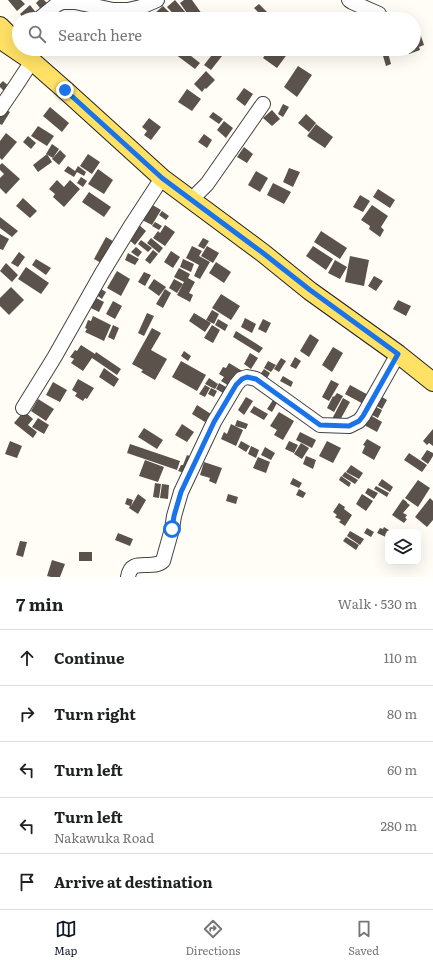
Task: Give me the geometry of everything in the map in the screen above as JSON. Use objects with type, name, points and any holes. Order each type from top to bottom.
[{"type":"main road","points":[[27,56],[162,178],[310,290],[398,354],[433,382]]},
{"type":"street","points":[[45,12],[56,2],[75,2],[113,10],[128,10],[141,7],[157,0]]},
{"type":"street","points":[[349,0],[374,12]]},
{"type":"street","points":[[0,109],[32,61]]},
{"type":"street","points":[[191,200],[207,184],[263,104]]},
{"type":"street","points":[[23,408],[54,358],[102,273],[162,178]]},
{"type":"street","points":[[128,577],[130,569],[134,566],[157,565],[163,561],[181,492],[214,422],[236,385],[242,379],[247,377],[256,379],[320,425],[349,426],[359,421],[363,416],[398,354]]},
{"type":"building","points":[[8,0],[21,0],[25,4],[17,11]]},
{"type":"building","points":[[39,0],[44,0],[50,6],[43,12],[36,3]]},
{"type":"building","points":[[175,0],[185,12],[172,12],[167,7]]},
{"type":"building","points":[[184,0],[192,0],[201,12],[186,12],[180,3]]},
{"type":"building","points":[[259,4],[267,12],[258,12],[254,8]]},
{"type":"building","points":[[30,5],[35,12],[22,12]]},
{"type":"building","points":[[163,6],[169,12],[156,12]]},
{"type":"building","points":[[421,36],[424,45],[421,46]]},
{"type":"building","points":[[178,56],[191,56],[200,63],[195,69]]},
{"type":"building","points":[[211,56],[222,56],[211,70],[204,65]]},
{"type":"building","points":[[264,56],[286,56],[277,68],[263,58]]},
{"type":"building","points":[[383,56],[389,56],[391,64],[386,66]]},
{"type":"building","points":[[298,66],[312,75],[297,97],[284,87]]},
{"type":"building","points":[[206,71],[215,80],[202,92],[194,84]]},
{"type":"building","points":[[3,81],[11,88],[6,93],[0,87],[0,84]]},
{"type":"building","points":[[244,88],[253,94],[245,106],[236,99]]},
{"type":"building","points":[[187,89],[201,99],[192,111],[178,102]]},
{"type":"building","points":[[283,104],[289,107],[283,117],[278,114]]},
{"type":"building","points":[[50,107],[69,123],[62,132],[43,116]]},
{"type":"building","points":[[3,108],[10,112],[2,125],[0,124],[0,114]]},
{"type":"building","points":[[272,110],[280,119],[272,126],[263,118]]},
{"type":"building","points":[[213,112],[223,119],[219,124],[209,117]]},
{"type":"building","points":[[306,114],[316,123],[309,132],[298,123]]},
{"type":"building","points":[[149,118],[161,127],[151,140],[144,135],[147,131],[142,127]]},
{"type":"building","points":[[224,121],[233,128],[226,138],[217,130]]},
{"type":"building","points":[[316,124],[333,137],[325,148],[307,136]]},
{"type":"building","points":[[38,126],[54,136],[47,146],[31,136]]},
{"type":"building","points":[[6,133],[17,142],[2,160],[0,158],[0,141]]},
{"type":"building","points":[[204,134],[212,140],[207,148],[198,142]]},
{"type":"building","points":[[28,136],[36,143],[31,149],[23,142]]},
{"type":"building","points":[[52,144],[59,149],[53,158],[46,154]]},
{"type":"building","points":[[244,147],[253,154],[247,163],[237,157]]},
{"type":"building","points":[[60,150],[66,156],[59,165],[52,159]]},
{"type":"building","points":[[47,154],[52,162],[38,172],[33,165]]},
{"type":"building","points":[[88,154],[100,162],[92,174],[80,166]]},
{"type":"building","points":[[2,163],[20,179],[6,194],[0,188],[0,178],[4,174],[0,170],[0,165]]},
{"type":"building","points":[[68,166],[75,171],[78,166],[86,172],[84,176],[77,172],[74,177],[64,171]]},
{"type":"building","points":[[289,168],[300,172],[293,187],[283,182]]},
{"type":"building","points":[[98,169],[113,180],[104,194],[88,184]]},
{"type":"building","points":[[256,171],[268,178],[260,192],[248,185]]},
{"type":"building","points":[[81,177],[87,181],[83,187],[77,183]]},
{"type":"building","points":[[57,180],[64,187],[70,180],[80,189],[64,207],[53,197],[55,194],[49,189]]},
{"type":"building","points":[[273,183],[291,192],[284,204],[267,195]]},
{"type":"building","points":[[378,189],[395,200],[390,208],[373,197]]},
{"type":"building","points":[[89,192],[111,207],[104,217],[82,202]]},
{"type":"building","points":[[360,195],[370,201],[363,212],[353,207]]},
{"type":"building","points":[[23,198],[37,211],[30,218],[16,206]]},
{"type":"building","points":[[151,204],[161,210],[152,225],[142,220]]},
{"type":"building","points":[[372,205],[388,216],[381,227],[384,230],[380,237],[369,229],[370,226],[361,220]]},
{"type":"building","points":[[162,211],[169,216],[166,220],[159,215]]},
{"type":"building","points":[[0,217],[18,231],[12,237],[0,228]]},
{"type":"building","points":[[155,222],[162,226],[159,230],[152,226]]},
{"type":"building","points":[[138,224],[146,231],[135,245],[127,238]]},
{"type":"building","points":[[165,225],[175,232],[165,246],[153,238],[158,231],[160,233]]},
{"type":"building","points":[[321,231],[347,248],[340,259],[314,242]]},
{"type":"building","points":[[0,234],[9,239],[3,250],[0,249]]},
{"type":"building","points":[[106,237],[116,243],[103,264],[94,259]]},
{"type":"building","points":[[151,238],[163,248],[159,253],[147,243]]},
{"type":"building","points":[[203,238],[209,241],[204,249],[198,246]]},
{"type":"building","points":[[141,240],[152,248],[148,252],[138,244]]},
{"type":"building","points":[[192,246],[202,251],[199,256],[210,262],[200,279],[194,276],[199,265],[186,258]]},
{"type":"building","points":[[207,246],[219,253],[213,263],[201,256]]},
{"type":"building","points":[[313,246],[333,259],[326,270],[306,256]]},
{"type":"building","points":[[136,247],[142,252],[138,257],[131,252]]},
{"type":"building","points":[[153,250],[158,254],[150,264],[145,260]]},
{"type":"building","points":[[171,251],[180,257],[173,268],[164,262]]},
{"type":"building","points":[[19,252],[25,257],[18,267],[11,263]]},
{"type":"building","points":[[128,253],[139,259],[135,265],[125,260]]},
{"type":"building","points":[[350,256],[369,260],[364,286],[345,282]]},
{"type":"building","points":[[36,259],[51,268],[46,275],[32,265]]},
{"type":"building","points":[[183,259],[194,264],[191,272],[180,267]]},
{"type":"building","points":[[335,260],[347,267],[340,279],[328,273]]},
{"type":"building","points":[[216,262],[231,272],[224,283],[209,273]]},
{"type":"building","points":[[6,263],[18,275],[12,282],[0,271]]},
{"type":"building","points":[[26,267],[49,283],[41,294],[18,279]]},
{"type":"building","points":[[179,268],[190,274],[188,278],[195,282],[189,293],[193,295],[190,302],[177,295],[184,282],[174,277]]},
{"type":"building","points":[[117,271],[130,279],[121,296],[107,288]]},
{"type":"building","points":[[144,272],[151,275],[145,286],[138,282]]},
{"type":"building","points":[[374,276],[383,281],[376,291],[368,286]]},
{"type":"building","points":[[154,279],[166,287],[159,296],[148,288]]},
{"type":"building","points":[[174,279],[183,284],[177,293],[169,288]]},
{"type":"building","points":[[96,286],[106,292],[102,299],[92,292]]},
{"type":"building","points":[[11,287],[24,300],[9,315],[0,306],[0,298]]},
{"type":"building","points":[[165,289],[171,293],[163,308],[156,304]]},
{"type":"building","points":[[221,294],[240,306],[231,320],[212,308]]},
{"type":"building","points":[[94,297],[104,302],[99,312],[89,307]]},
{"type":"building","points":[[398,300],[411,306],[406,316],[393,309]]},
{"type":"building","points":[[113,301],[122,306],[115,319],[106,314]]},
{"type":"building","points":[[212,310],[219,314],[214,324],[206,320]]},
{"type":"building","points":[[147,313],[154,316],[144,336],[138,333]]},
{"type":"building","points":[[194,313],[211,323],[205,332],[189,321]]},
{"type":"building","points":[[93,316],[111,325],[104,341],[85,332],[87,329],[85,328],[88,320],[91,321]]},
{"type":"building","points":[[245,318],[256,324],[252,333],[241,327]]},
{"type":"building","points":[[218,319],[228,325],[225,331],[215,325]]},
{"type":"building","points":[[263,319],[271,323],[266,333],[258,329]]},
{"type":"building","points":[[113,325],[119,328],[114,340],[108,337]]},
{"type":"building","points":[[212,325],[220,330],[213,343],[204,338]]},
{"type":"building","points":[[152,328],[161,333],[151,350],[167,359],[155,380],[141,372],[143,370],[132,364]]},
{"type":"building","points":[[236,331],[263,348],[259,353],[233,337]]},
{"type":"building","points":[[310,334],[319,340],[309,357],[300,351]]},
{"type":"building","points":[[81,345],[95,354],[96,352],[121,369],[117,375],[92,358],[83,371],[71,363],[74,359],[70,357]]},
{"type":"building","points":[[333,347],[343,353],[332,372],[322,365]]},
{"type":"building","points":[[184,351],[191,356],[188,361],[181,356]]},
{"type":"building","points":[[250,353],[258,358],[251,369],[244,364]]},
{"type":"building","points":[[295,357],[301,361],[296,369],[290,366]]},
{"type":"building","points":[[281,358],[286,361],[279,372],[274,369]]},
{"type":"building","points":[[181,361],[206,375],[197,391],[172,377]]},
{"type":"building","points":[[268,361],[276,365],[271,372],[264,368]]},
{"type":"building","points":[[229,363],[244,372],[236,390],[221,381],[224,377],[219,374],[223,367],[226,368]]},
{"type":"building","points":[[104,368],[119,379],[114,387],[99,377]]},
{"type":"building","points":[[264,369],[270,373],[266,380],[259,376]]},
{"type":"building","points":[[283,376],[293,382],[291,387],[280,381]]},
{"type":"building","points":[[209,378],[218,384],[215,389],[205,384]]},
{"type":"building","points":[[78,379],[94,388],[87,399],[85,398],[83,401],[75,396],[77,393],[72,390]]},
{"type":"building","points":[[331,380],[339,384],[329,401],[322,397]]},
{"type":"building","points":[[53,382],[67,390],[60,402],[46,395]]},
{"type":"building","points":[[219,383],[228,388],[225,394],[216,389]]},
{"type":"building","points":[[205,385],[210,388],[205,397],[199,394]]},
{"type":"building","points":[[350,385],[372,397],[367,406],[345,394]]},
{"type":"building","points":[[211,388],[217,391],[214,397],[208,394]]},
{"type":"building","points":[[337,393],[343,396],[334,412],[327,408],[333,396],[334,397]]},
{"type":"building","points":[[246,397],[253,401],[244,415],[238,410]]},
{"type":"building","points":[[382,397],[387,400],[382,409],[377,406]]},
{"type":"building","points":[[343,398],[350,402],[339,422],[332,419]]},
{"type":"building","points":[[38,399],[54,409],[46,421],[31,411]]},
{"type":"building","points":[[273,400],[277,403],[272,412],[267,409]]},
{"type":"building","points":[[197,405],[211,414],[205,422],[192,414]]},
{"type":"building","points":[[254,406],[268,414],[264,420],[250,412]]},
{"type":"building","points":[[376,407],[382,410],[378,418],[372,415]]},
{"type":"building","points":[[24,411],[33,419],[28,425],[37,432],[33,438],[14,423]]},
{"type":"building","points":[[279,412],[294,421],[283,440],[274,435],[277,430],[270,426]]},
{"type":"building","points":[[370,415],[382,422],[377,432],[364,425]]},
{"type":"building","points":[[38,418],[49,425],[44,434],[32,427]]},
{"type":"building","points":[[237,420],[248,424],[246,429],[235,426]]},
{"type":"building","points":[[182,424],[194,432],[187,442],[175,435]]},
{"type":"building","points":[[231,424],[243,430],[236,446],[221,439],[224,432],[227,434]]},
{"type":"building","points":[[144,428],[163,440],[157,449],[138,437]]},
{"type":"building","points":[[433,429],[433,446],[429,443],[427,445],[423,441]]},
{"type":"building","points":[[300,432],[316,440],[312,448],[296,440]]},
{"type":"building","points":[[367,439],[381,447],[374,460],[362,453],[365,446],[363,445]]},
{"type":"building","points":[[10,441],[22,446],[17,458],[5,454]]},
{"type":"building","points":[[241,441],[250,446],[246,452],[238,447]]},
{"type":"building","points":[[289,441],[298,445],[294,453],[285,449]]},
{"type":"building","points":[[327,441],[341,448],[333,463],[319,456]]},
{"type":"building","points":[[301,443],[309,448],[302,459],[294,454]]},
{"type":"building","points":[[130,444],[180,461],[177,470],[127,453]]},
{"type":"building","points":[[251,446],[259,450],[256,458],[248,454]]},
{"type":"building","points":[[265,447],[275,453],[271,460],[261,455]]},
{"type":"building","points":[[427,450],[433,453],[433,456],[428,464],[421,459]]},
{"type":"building","points":[[409,453],[427,465],[422,472],[404,460]]},
{"type":"building","points":[[187,455],[195,458],[188,474],[178,471],[181,465],[183,465]]},
{"type":"building","points":[[306,456],[316,460],[313,469],[303,464]]},
{"type":"building","points":[[258,457],[270,462],[266,473],[253,468]]},
{"type":"building","points":[[145,460],[164,467],[158,482],[139,476]]},
{"type":"building","points":[[204,462],[222,468],[216,484],[209,481],[210,478],[200,475]]},
{"type":"building","points":[[351,465],[363,473],[359,479],[346,472]]},
{"type":"building","points":[[345,472],[358,480],[355,484],[342,476]]},
{"type":"building","points":[[341,476],[351,483],[349,487],[339,480]]},
{"type":"building","points":[[293,478],[302,483],[299,488],[290,484]]},
{"type":"building","points":[[382,479],[393,487],[390,492],[378,485]]},
{"type":"building","points":[[418,480],[430,488],[418,507],[405,498]]},
{"type":"building","points":[[155,483],[161,484],[159,498],[153,497]]},
{"type":"building","points":[[162,484],[169,485],[168,499],[160,498]]},
{"type":"building","points":[[376,486],[389,493],[387,497],[374,489]]},
{"type":"building","points":[[368,488],[378,493],[374,499],[365,493]]},
{"type":"building","points":[[299,489],[306,493],[303,498],[296,495]]},
{"type":"building","points":[[138,494],[146,500],[138,514],[129,508],[130,506],[125,504],[127,498],[133,500],[131,506]]},
{"type":"building","points":[[228,494],[238,497],[236,504],[226,501]]},
{"type":"building","points":[[362,494],[373,501],[366,511],[356,504]]},
{"type":"building","points":[[430,498],[433,501],[433,520],[427,527],[415,517]]},
{"type":"building","points":[[403,499],[410,505],[403,513],[407,515],[405,518],[407,519],[404,523],[392,515]]},
{"type":"building","points":[[339,503],[352,515],[345,526],[339,522],[341,520],[335,517],[337,515],[333,512]]},
{"type":"building","points":[[384,527],[387,529],[385,529],[385,537],[377,533],[380,528],[383,529]]},
{"type":"building","points":[[367,528],[374,532],[371,537],[364,533]]},
{"type":"building","points":[[350,531],[364,539],[360,545],[347,536]]},
{"type":"building","points":[[118,533],[133,539],[130,546],[115,540]]},
{"type":"building","points":[[346,537],[359,545],[356,550],[343,541]]},
{"type":"building","points":[[20,541],[27,542],[23,557],[16,555]]},
{"type":"building","points":[[79,552],[92,552],[92,561],[79,561]]},
{"type":"building","points":[[52,560],[65,564],[60,577],[47,576]]},
{"type":"route","points":[[65,90],[162,178],[310,290],[398,354],[363,416],[359,421],[349,426],[320,425],[256,379],[247,377],[242,379],[236,385],[214,422],[181,492],[172,529]]}]
